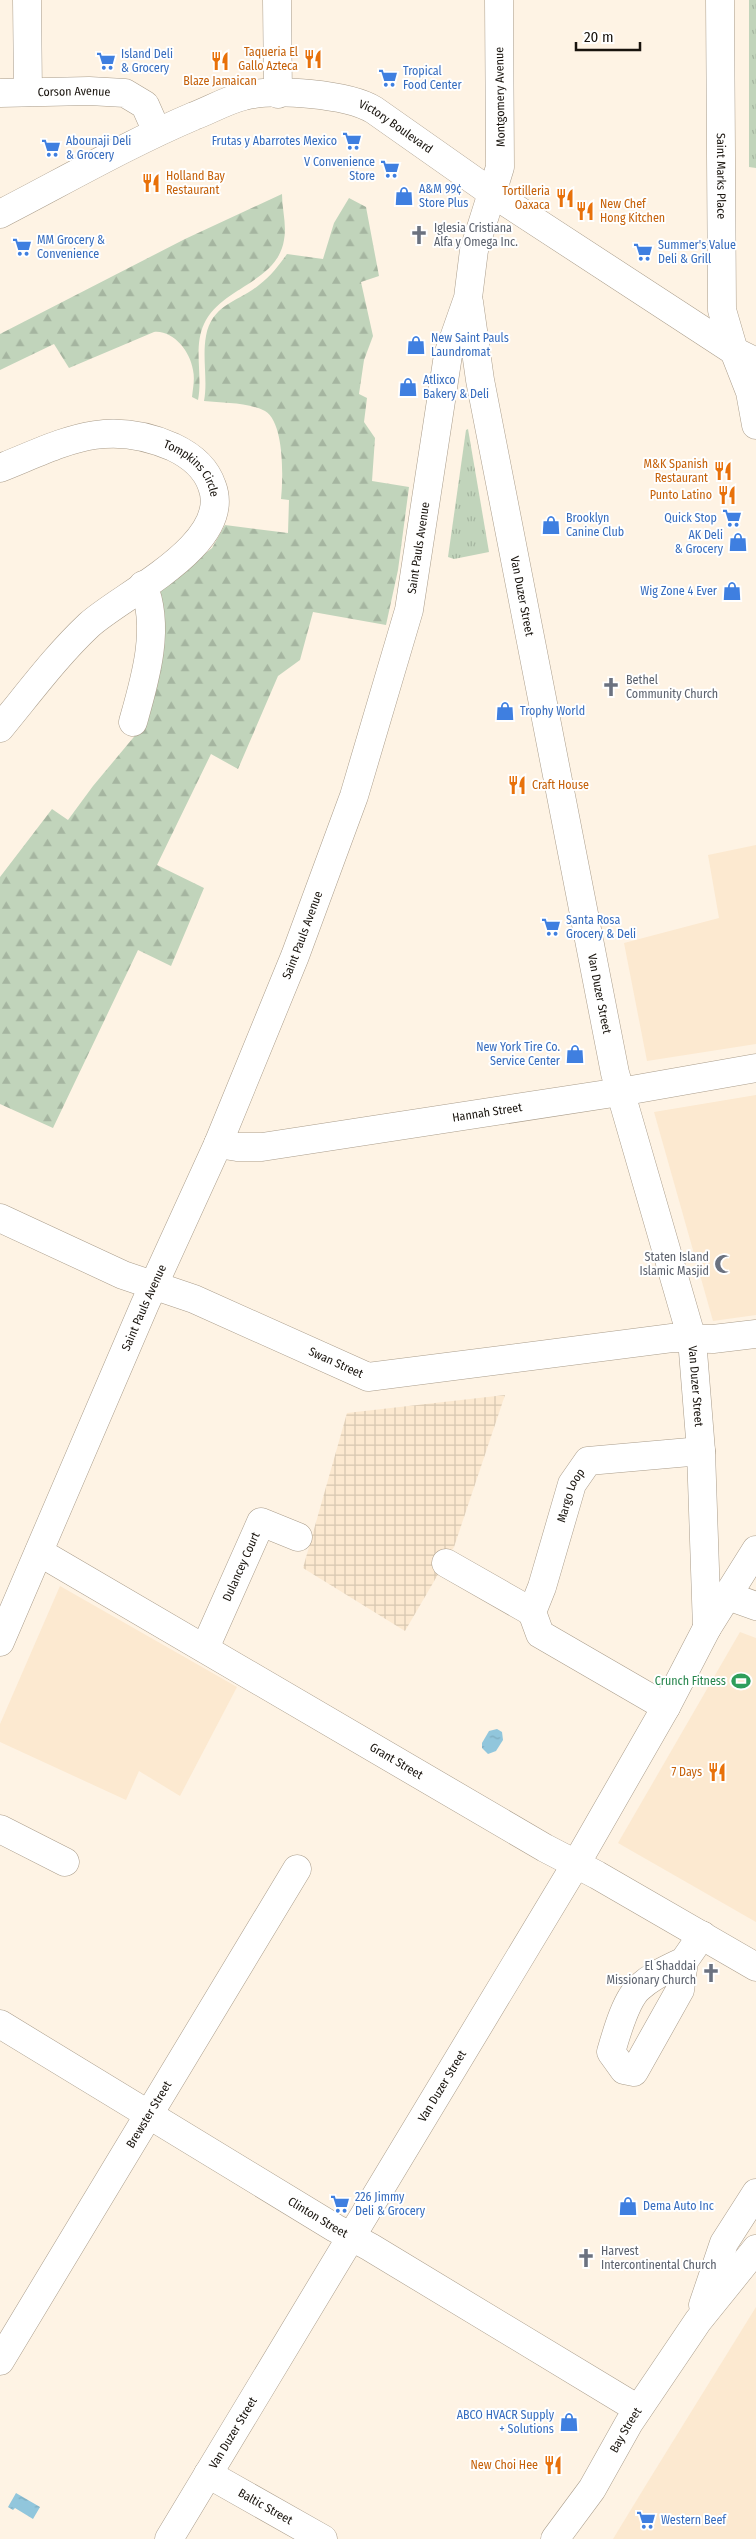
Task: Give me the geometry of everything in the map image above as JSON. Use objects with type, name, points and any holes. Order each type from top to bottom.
[{"type":"street","points":[[27,0],[28,92]]},
{"type":"street","points":[[277,0],[278,94]]},
{"type":"street","name":"Montgomery Avenue","points":[[492,193],[500,167],[499,0]]},
{"type":"street","name":"Saint Marks Place","points":[[720,0],[722,310],[745,357]]},
{"type":"street","name":"Corson Avenue","points":[[0,93],[89,91],[126,93],[145,105],[157,132]]},
{"type":"street","name":"Victory Boulevard","points":[[0,214],[157,132],[244,96],[278,94],[342,97],[367,106],[492,193],[745,357]]},
{"type":"street","name":"Saint Pauls Avenue","points":[[0,1642],[154,1286],[218,1144],[295,956],[361,772],[412,596],[448,355],[468,298],[474,250],[492,193]]},
{"type":"street","name":"Van Duzer Street","points":[[468,298],[480,380],[620,1092],[692,1339],[701,1451],[707,1628]]},
{"type":"street","points":[[745,357],[756,425]]},
{"type":"street","name":"Tompkins Circle","points":[[0,468],[77,438],[110,432],[131,434],[159,441],[190,457],[205,472],[214,490],[215,500],[211,517],[202,536],[186,554],[96,618],[71,642],[0,728]]},
{"type":"street","points":[[133,722],[143,688],[152,625],[150,601],[143,585]]},
{"type":"street","name":"Hannah Street","points":[[218,1144],[237,1147],[262,1147],[620,1092],[756,1068]]},
{"type":"street","name":"Swan Street","points":[[0,1218],[123,1275],[194,1299],[368,1377],[672,1338],[713,1339],[756,1334]]},
{"type":"street","name":"Margo Loop","points":[[532,1612],[542,1587],[572,1484],[588,1461],[701,1451]]},
{"type":"street","name":"Dulancey Court","points":[[205,1648],[261,1522],[298,1537]]},
{"type":"street","name":"Van Duzer Street","points":[[169,2539],[576,1864],[666,1707],[707,1628],[756,1550]]},
{"type":"street","name":"Grant Street","points":[[39,1552],[545,1848],[756,1966]]},
{"type":"street","points":[[446,1563],[532,1612],[540,1634],[666,1707]]},
{"type":"street","points":[[728,1596],[756,1606]]},
{"type":"street","points":[[0,1829],[65,1862]]},
{"type":"street","name":"Brewster Street","points":[[0,2361],[297,1869]]},
{"type":"street","points":[[684,1962],[702,1935]]},
{"type":"street","name":"Clinton Street","points":[[0,2024],[638,2409]]},
{"type":"street","name":"Bay Street","points":[[698,2321],[724,2243],[756,2193]]},
{"type":"street","name":"Bay Street","points":[[555,2539],[592,2489],[638,2409],[698,2321],[756,2249]]},
{"type":"street","name":"Baltic Street","points":[[208,2474],[324,2539]]},
{"type":"shaded area","points":[[756,845],[756,1044],[647,1061],[624,943],[719,918],[708,855]]},
{"type":"shaded area","points":[[756,1095],[756,1315],[713,1321],[654,1112]]},
{"type":"shaded area","points":[[505,1395],[454,1547],[405,1631],[303,1568],[347,1413]]},
{"type":"shaded area","points":[[60,1586],[237,1687],[180,1796],[139,1771],[126,1800],[0,1742],[0,1724]]},
{"type":"shaded area","points":[[740,1632],[756,1638],[756,1922],[618,1843]]},
{"type":"shaded area","points":[[756,2307],[756,2539],[613,2539],[649,2480]]},
{"type":"green space","points":[[749,0],[756,0],[756,168],[749,167]]},
{"type":"green space","points":[[282,194],[285,234],[279,254],[271,266],[260,276],[223,301],[204,324],[199,342],[200,381],[198,400],[192,397],[194,373],[188,356],[180,343],[168,334],[161,332],[154,332],[69,368],[54,344],[0,370],[0,334],[185,239]]},
{"type":"green space","points":[[349,198],[366,207],[379,276],[361,282],[373,336],[364,360],[359,394],[367,398],[364,422],[375,438],[372,481],[409,487],[398,570],[386,625],[313,612],[300,660],[278,676],[238,769],[211,754],[157,865],[204,888],[171,966],[138,950],[53,1128],[0,1104],[0,877],[52,809],[68,820],[93,786],[138,732],[158,592],[212,548],[225,525],[288,533],[289,500],[281,499],[281,452],[272,417],[265,411],[243,404],[204,401],[206,336],[209,325],[220,310],[263,282],[287,254],[323,259],[334,223]]},
{"type":"green space","points":[[468,429],[489,552],[454,559],[448,557],[466,430]]},
{"type":"water","points":[[497,1729],[502,1732],[503,1740],[496,1751],[488,1754],[482,1748],[482,1743],[489,1731]]},
{"type":"water","points":[[16,2493],[40,2507],[33,2519],[15,2508],[13,2510],[8,2507]]},
{"type":"place","name":"Taqueria El Gallo Azteca","points":[[313,59]]},
{"type":"place","name":"Island Deli & Grocery","points":[[106,61]]},
{"type":"place","name":"Blaze Jamaican","points":[[220,61]]},
{"type":"place","name":"Tropical Food Center","points":[[388,78]]},
{"type":"place","name":"Frutas y Abarrotes Mexico","points":[[352,141]]},
{"type":"place","name":"Abounaji Deli & Grocery","points":[[51,148]]},
{"type":"place","name":"V Convenience Store","points":[[390,169]]},
{"type":"place","name":"Holland Bay Restaurant","points":[[151,183]]},
{"type":"place","name":"A&M 99¢ Store Plus","points":[[404,196]]},
{"type":"place","name":"Tortilleria Oaxaca","points":[[565,198]]},
{"type":"place","name":"New Chef Hong Kitchen","points":[[585,211]]},
{"type":"place","name":"Iglesia Cristiana Alfa y Omega Inc.","points":[[419,235]]},
{"type":"place","name":"MM Grocery & Convenience","points":[[22,247]]},
{"type":"place","name":"Summer's Value Deli & Grill","points":[[643,252]]},
{"type":"place","name":"New Saint Pauls Laundromat","points":[[416,345]]},
{"type":"place","name":"Atlixco Bakery & Deli","points":[[408,387]]},
{"type":"place","name":"M&K Spanish Restaurant","points":[[723,471]]},
{"type":"place","name":"Punto Latino","points":[[727,495]]},
{"type":"place","name":"Quick Stop","points":[[732,518]]},
{"type":"place","name":"Brooklyn Canine Club","points":[[551,525]]},
{"type":"place","name":"AK Deli & Grocery","points":[[738,542]]},
{"type":"place","name":"Wig Zone 4 Ever","points":[[732,591]]},
{"type":"place","name":"Bethel Community Church","points":[[611,687]]},
{"type":"place","name":"Trophy World","points":[[505,711]]},
{"type":"place","name":"Craft House","points":[[517,785]]},
{"type":"place","name":"Santa Rosa Grocery & Deli","points":[[551,927]]},
{"type":"place","name":"New York Tire Co. Service Center","points":[[575,1054]]},
{"type":"place","name":"Staten Island Islamic Masjid","points":[[724,1264]]},
{"type":"place","name":"Crunch Fitness","points":[[741,1681]]},
{"type":"place","name":"7 Days","points":[[717,1772]]},
{"type":"place","name":"El Shaddai Missionary Church","points":[[711,1973]]},
{"type":"place","name":"226 Jimmy Deli & Grocery","points":[[340,2204]]},
{"type":"place","name":"Dema Auto Inc","points":[[628,2206]]},
{"type":"place","name":"Harvest Intercontinental Church","points":[[586,2258]]},
{"type":"place","name":"ABCO HVACR Supply + Solutions","points":[[569,2422]]},
{"type":"place","name":"New Choi Hee","points":[[553,2465]]},
{"type":"place","name":"Western Beef","points":[[646,2520]]}]
